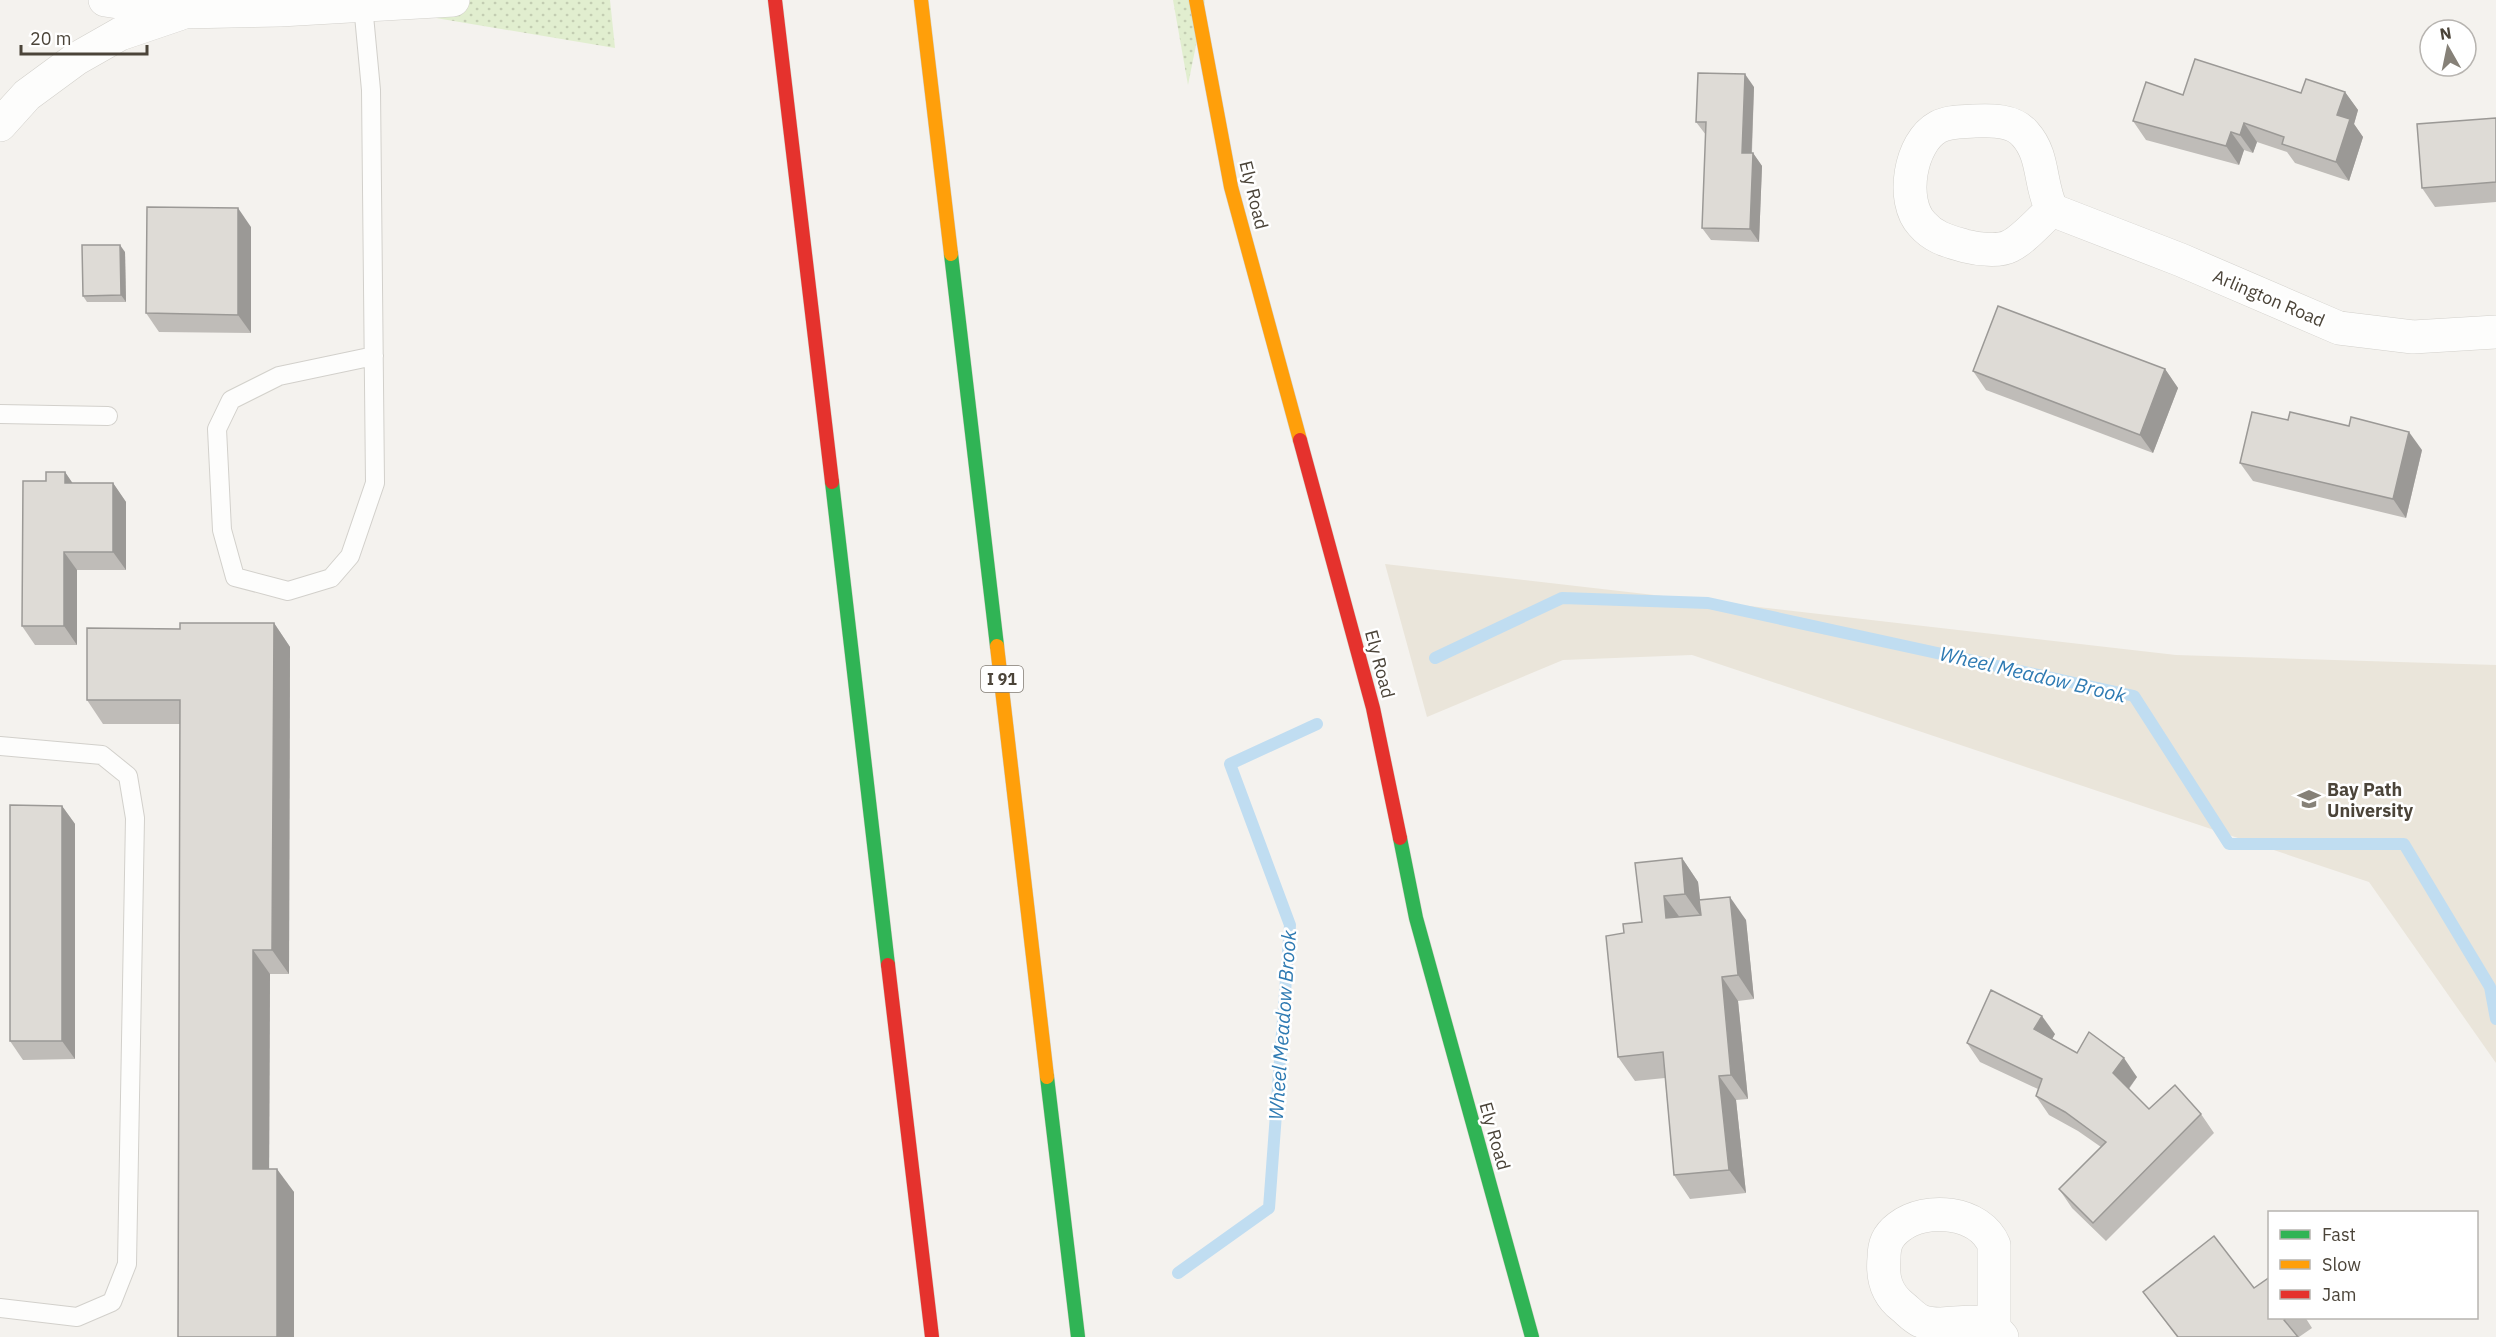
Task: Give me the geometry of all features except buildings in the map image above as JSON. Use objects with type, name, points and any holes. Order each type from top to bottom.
[{"type":"main road","points":[[775,0],[933,1337]]},
{"type":"main road","name":"I 91","points":[[921,0],[1078,1337]]},
{"type":"main road","name":"Ely Road","points":[[1196,0],[1231,187],[1373,708],[1416,918],[1532,1337]]},
{"type":"street","points":[[105,0],[184,12],[453,0]]},
{"type":"street","points":[[0,125],[27,95],[76,59],[120,34],[184,12]]},
{"type":"street","points":[[1991,120],[2019,127],[2027,135],[2039,157],[2046,199],[2052,210],[2010,246],[1978,249],[1937,238],[1920,222],[1912,203],[1910,173],[1914,159],[1928,136],[1938,127],[1950,123],[1991,120]]},
{"type":"street","name":"Arlington Road","points":[[2052,210],[2181,260],[2339,328],[2413,337],[2496,332]]},
{"type":"lane","points":[[363,5],[371,90],[374,356],[375,483],[350,556],[331,578],[288,591],[235,577],[222,530],[217,429],[231,400],[279,376],[374,356]]},
{"type":"lane","points":[[0,414],[108,416]]},
{"type":"lane","points":[[0,746],[102,755],[128,776],[135,818],[126,1264],[112,1302],[77,1317],[0,1308]]},
{"type":"shaded area","name":"Bay Path University","points":[[1385,564],[2176,655],[2496,665],[2496,1063],[2369,882],[1692,655],[1563,660],[1427,717]]},
{"type":"green space","points":[[329,0],[610,0],[615,48]]},
{"type":"green space","points":[[1173,0],[1205,0],[1188,85]]},
{"type":"waterway","name":"Wheel Meadow Brook","points":[[1435,658],[1562,598],[1708,603],[2134,696],[2229,844],[2404,844],[2490,987],[2496,1019]]},
{"type":"waterway","name":"Wheel Meadow Brook","points":[[1178,1273],[1269,1208],[1290,925],[1230,764],[1317,724]]},
{"type":"traffic: fast","points":[[951,254],[997,646]]},
{"type":"traffic: fast","points":[[832,482],[888,965]]},
{"type":"traffic: fast","points":[[1400,838],[1416,918],[1532,1337]]},
{"type":"traffic: fast","points":[[1047,1077],[1078,1337]]},
{"type":"traffic: slow","points":[[921,0],[951,254]]},
{"type":"traffic: slow","points":[[1196,0],[1231,187],[1300,440]]},
{"type":"traffic: slow","points":[[997,646],[1047,1077]]},
{"type":"traffic: jam","points":[[775,0],[832,482]]},
{"type":"traffic: jam","points":[[1300,440],[1373,708],[1400,838]]},
{"type":"traffic: jam","points":[[888,965],[932,1337]]},
{"type":"place","name":"Bay Path University","points":[[2309,799]]}]
